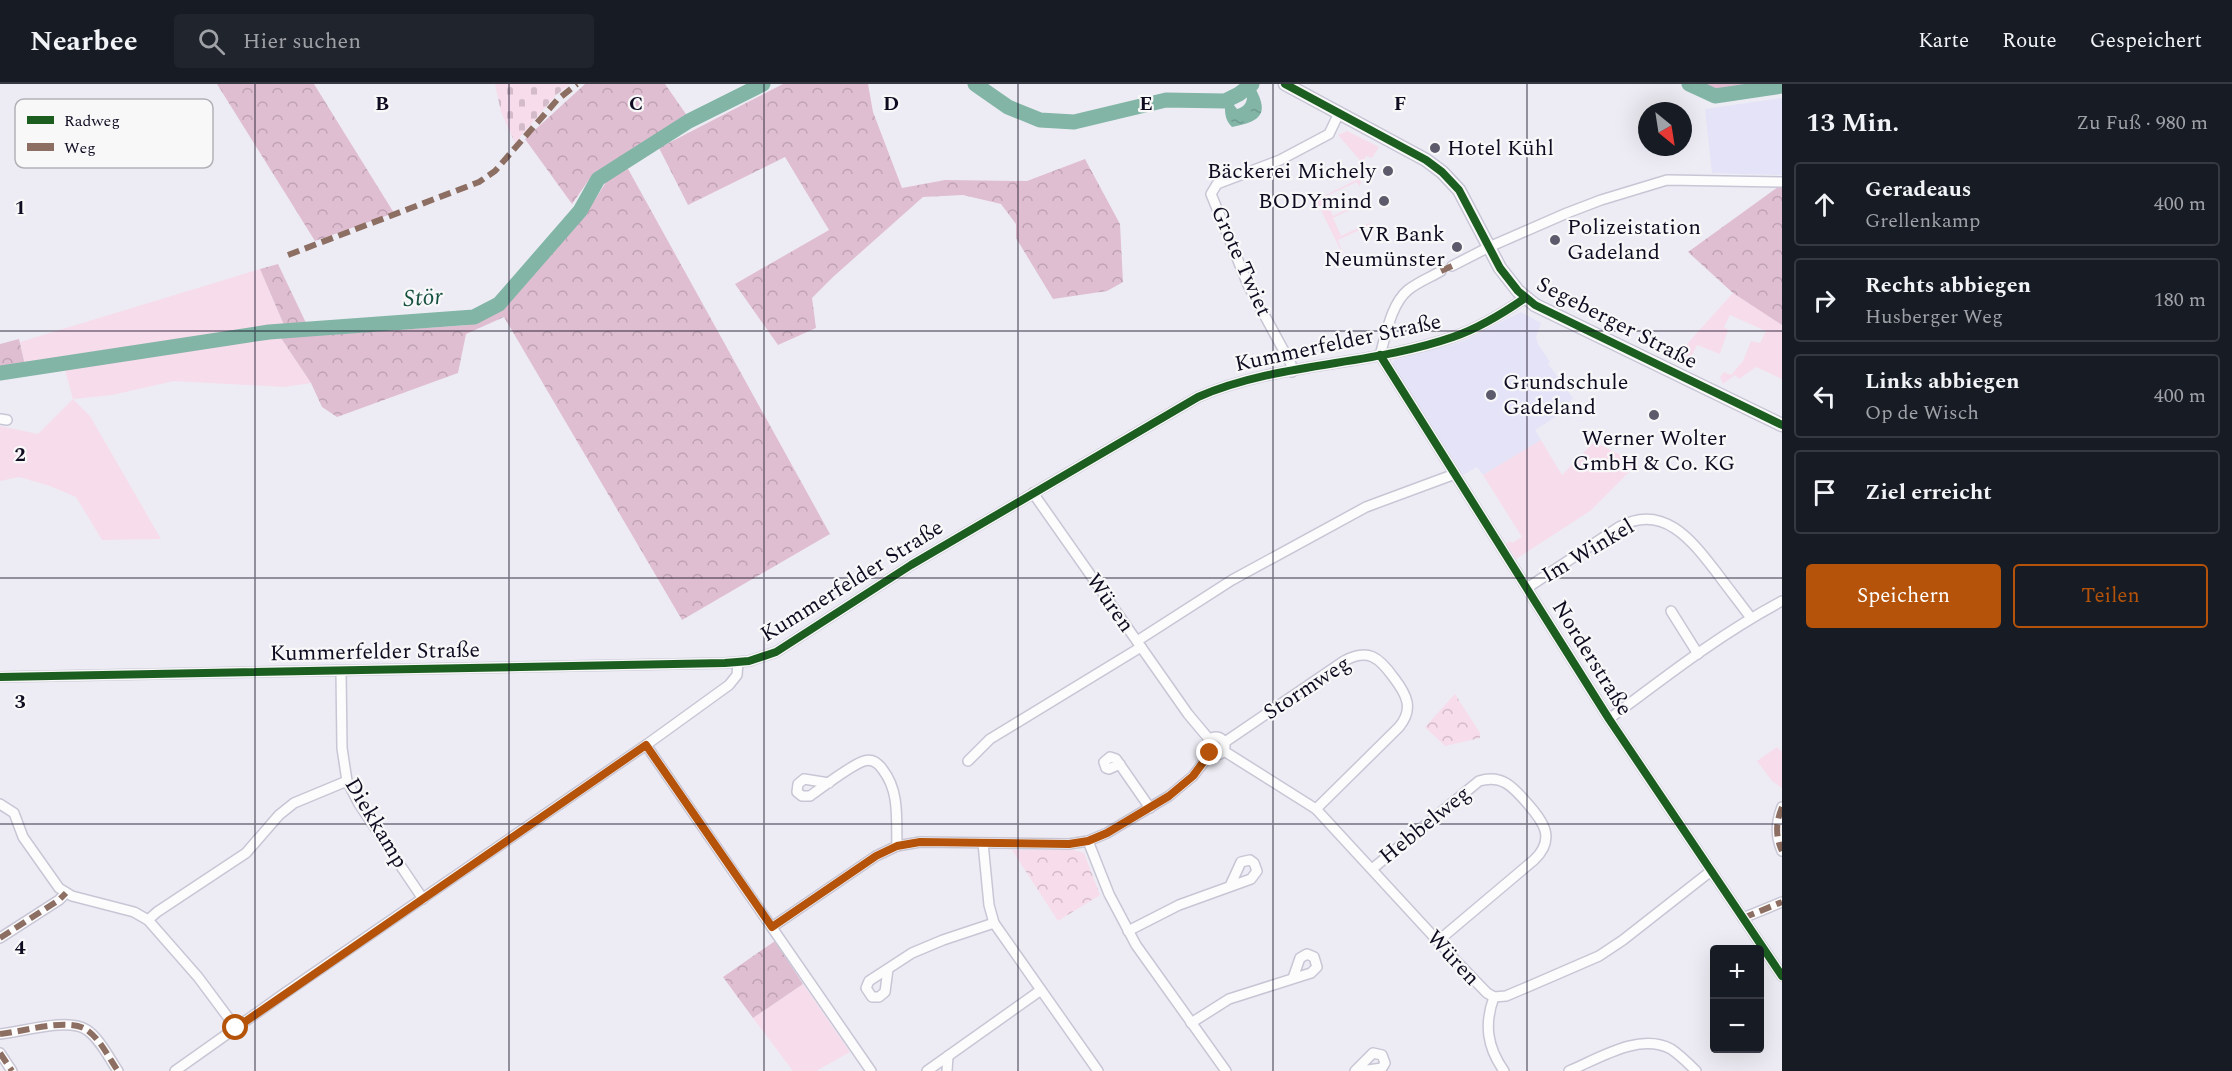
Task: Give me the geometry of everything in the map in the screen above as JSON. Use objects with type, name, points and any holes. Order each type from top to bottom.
[{"type":"main road","name":"Segeberger Straße","points":[[1285,84],[1299,88],[1339,113],[1426,160],[1442,172],[1460,190],[1511,284],[1525,298],[1545,311],[1782,425]]},
{"type":"street","name":"Grote Twiet","points":[[1292,372],[1291,364],[1248,285],[1211,194],[1217,184],[1280,160],[1329,134],[1339,113]]},
{"type":"street","points":[[1452,266],[1489,247],[1601,200],[1667,180],[1782,182]]},
{"type":"street","points":[[1380,355],[1396,304],[1410,288],[1442,272]]},
{"type":"street","name":"Kummerfelder Straße","points":[[0,677],[738,662],[760,658],[776,652],[911,565],[1198,397],[1228,386],[1380,355],[1454,337],[1496,317],[1525,298]]},
{"type":"street","name":"Norderstraße","points":[[1380,355],[1610,719],[1782,975]]},
{"type":"street","points":[[968,761],[990,739],[1139,644],[1232,580],[1366,507],[1455,474]]},
{"type":"street","name":"Würen","points":[[1033,493],[1192,721],[1209,739]]},
{"type":"street","name":"Im Winkel","points":[[1527,588],[1619,527],[1634,520],[1647,519],[1669,525],[1686,535],[1751,618]]},
{"type":"street","points":[[1610,719],[1698,654],[1751,618],[1782,601]]},
{"type":"street","points":[[1671,611],[1698,654]]},
{"type":"street","name":"Stormweg","points":[[1224,747],[1344,661],[1360,655],[1379,660],[1406,696],[1408,707],[1406,718],[1316,809]]},
{"type":"street","points":[[175,1071],[729,686],[737,675],[738,662]]},
{"type":"street","name":"Diekkamp","points":[[341,671],[342,748],[347,782],[359,804],[423,899]]},
{"type":"street","points":[[1217,736],[1224,747],[1218,755],[1210,753],[1207,746],[1209,739],[1217,736]]},
{"type":"street","points":[[646,745],[871,1071]]},
{"type":"street","name":"Würen","points":[[1224,747],[1316,809],[1487,993],[1494,997],[1506,996],[1599,956],[1712,871]]},
{"type":"street","points":[[772,927],[876,856],[897,846],[920,842],[1069,844],[1088,841],[1107,833],[1150,808],[1186,783],[1210,753]]},
{"type":"street","points":[[829,783],[860,762],[869,760],[877,763],[892,784],[895,794],[897,846]]},
{"type":"street","points":[[1120,764],[1150,808]]},
{"type":"street","name":"Hebbelweg","points":[[1372,869],[1479,781],[1500,779],[1513,787],[1543,821],[1546,839],[1542,851],[1438,941]]},
{"type":"street","points":[[148,920],[246,853],[279,815],[294,803],[347,782]]},
{"type":"street","points":[[0,804],[14,813],[23,837],[52,880],[66,893],[134,912],[148,920],[198,977],[236,1028]]},
{"type":"street","points":[[1782,807],[1777,829],[1782,851]]},
{"type":"street","points":[[1088,841],[1109,894],[1128,931],[1146,960],[1226,1071]]},
{"type":"street","points":[[983,843],[989,905],[994,923],[1094,1069]]},
{"type":"street","points":[[1128,931],[1163,912],[1230,886]]},
{"type":"street","points":[[0,938],[59,900],[66,893]]},
{"type":"street","points":[[1743,918],[1782,902]]},
{"type":"street","points":[[888,969],[927,946],[994,923]]},
{"type":"street","points":[[1191,1023],[1229,999],[1293,978]]},
{"type":"street","points":[[927,1071],[1041,990]]},
{"type":"street","points":[[1494,997],[1488,1014],[1489,1034],[1494,1054],[1504,1071]]},
{"type":"street","points":[[0,1034],[64,1025],[79,1026],[94,1036],[118,1071]]},
{"type":"street","points":[[1569,1071],[1626,1047],[1646,1043],[1670,1049],[1696,1071]]},
{"type":"street","points":[[0,1053],[12,1071]]},
{"type":"street","points":[[1355,1071],[1373,1053],[1382,1055],[1385,1063],[1382,1068],[1361,1071]]},
{"type":"street","points":[[947,1071],[948,1056]]},
{"type":"shaded area","points":[[1782,98],[1782,175],[1712,173],[1705,109]]},
{"type":"shaded area","name":"Grundschule Gadeland","points":[[1521,312],[1541,323],[1536,337],[1538,344],[1550,362],[1548,364],[1573,398],[1557,416],[1535,430],[1541,440],[1483,475],[1477,467],[1463,475],[1392,364],[1394,360],[1461,342]]},
{"type":"green space","points":[[217,84],[314,84],[394,213],[315,241]]},
{"type":"green space","points":[[495,84],[571,84],[556,95],[515,143],[501,112]]},
{"type":"green space","points":[[585,84],[665,84],[688,117],[593,174],[572,204],[525,139]]},
{"type":"green space","points":[[783,84],[868,84],[873,112],[902,188],[945,180],[1027,181],[1085,159],[1120,224],[1123,282],[1107,291],[1053,299],[1016,238],[1016,224],[1001,204],[963,195],[923,197],[812,298],[816,328],[778,345],[735,284],[829,230],[785,157],[688,205],[659,148]]},
{"type":"green space","points":[[1691,84],[1782,84],[1782,86],[1715,96]]},
{"type":"green space","points":[[1347,131],[1379,147],[1372,158],[1366,156],[1359,170],[1359,159],[1338,135]]},
{"type":"green space","points":[[627,167],[830,534],[682,620],[504,317],[466,334],[458,373],[337,417],[322,407],[311,383],[281,338],[468,325],[500,308],[587,212],[608,179]]},
{"type":"green space","points":[[1358,179],[1361,180],[1360,187],[1357,182],[1324,197],[1333,216],[1359,203],[1356,198],[1359,196],[1360,205],[1333,218],[1341,236],[1369,223],[1370,225],[1338,240],[1345,259],[1316,200]]},
{"type":"green space","points":[[1782,184],[1782,325],[1733,293],[1688,252]]},
{"type":"green space","points":[[278,264],[307,325],[284,325],[260,269]]},
{"type":"green space","points":[[260,269],[284,325],[281,338],[311,383],[284,387],[174,381],[112,395],[73,399],[62,359],[25,364],[20,342]]},
{"type":"green space","points":[[1733,293],[1782,325],[1782,379],[1756,367],[1739,379],[1735,375],[1723,384],[1720,377],[1724,372],[1731,375],[1743,361],[1751,341],[1760,343],[1766,331],[1730,315],[1724,327],[1728,330],[1720,354],[1697,345],[1691,357],[1681,354],[1678,357],[1677,355]]},
{"type":"green space","points":[[19,339],[26,369],[0,373],[0,344]]},
{"type":"green space","points":[[73,399],[90,416],[161,539],[102,540],[76,497],[19,477],[0,481],[0,426],[38,434]]},
{"type":"green space","points":[[1541,440],[1562,475],[1594,442],[1638,463],[1590,511],[1516,559],[1506,544],[1522,537],[1483,475]]},
{"type":"green space","points":[[1455,694],[1480,733],[1480,738],[1445,746],[1425,727]]},
{"type":"green space","points":[[1777,747],[1782,752],[1782,788],[1772,781],[1757,761]]},
{"type":"green space","points":[[1012,850],[1074,850],[1084,853],[1100,895],[1058,921]]},
{"type":"green space","points":[[775,941],[803,984],[753,1018],[723,977]]},
{"type":"green space","points":[[803,984],[850,1052],[816,1071],[793,1071],[753,1018]]},
{"type":"water","points":[[1253,84],[1261,102],[1260,114],[1251,122],[1232,127],[1226,118],[1225,101],[1229,99],[1237,109],[1241,108],[1246,101],[1246,89]]},
{"type":"waterway","name":"Stör","points":[[0,373],[269,332],[474,317],[499,304],[580,211],[598,179],[689,121],[763,84]]},
{"type":"waterway","name":"Stör","points":[[975,84],[1008,107],[1040,120],[1074,122],[1166,100],[1225,101],[1252,84]]},
{"type":"waterway","name":"Stör","points":[[1689,84],[1715,96],[1782,86]]},
{"type":"marked path","points":[[288,255],[479,182],[495,171],[557,100],[577,84]]},
{"type":"marked path","points":[[1441,271],[1452,266]]},
{"type":"marked path","points":[[1782,807],[1777,829],[1782,851]]},
{"type":"marked path","points":[[0,938],[59,900],[66,893]]},
{"type":"marked path","points":[[1743,918],[1782,902]]},
{"type":"marked path","points":[[0,1034],[45,1026],[79,1026],[96,1038],[118,1071]]},
{"type":"marked path","points":[[0,1053],[12,1071]]},
{"type":"cycle path","points":[[1285,84],[1426,160],[1442,172],[1459,190],[1500,268],[1518,291],[1535,305],[1782,425]]},
{"type":"cycle path","points":[[0,677],[749,661],[776,652],[911,565],[1198,397],[1260,377],[1389,354],[1453,337],[1490,320],[1525,298]]},
{"type":"cycle path","points":[[1380,355],[1609,719],[1782,976]]},
{"type":"place","name":"Hotel Kühl","points":[[1435,148]]},
{"type":"place","name":"Bäckerei Michely","points":[[1388,171]]},
{"type":"place","name":"BODYmind","points":[[1384,201]]},
{"type":"place","name":"Polizeistation Gadeland","points":[[1555,240]]},
{"type":"place","name":"VR Bank Neumünster","points":[[1457,247]]},
{"type":"place","name":"Grundschule Gadeland","points":[[1491,395]]},
{"type":"place","name":"Werner Wolter GmbH & Co. KG","points":[[1654,415]]},
{"type":"route","points":[[236,1028],[646,745],[772,927],[876,856],[897,846],[920,842],[1069,844],[1098,838],[1178,790],[1193,776],[1210,753]]}]
